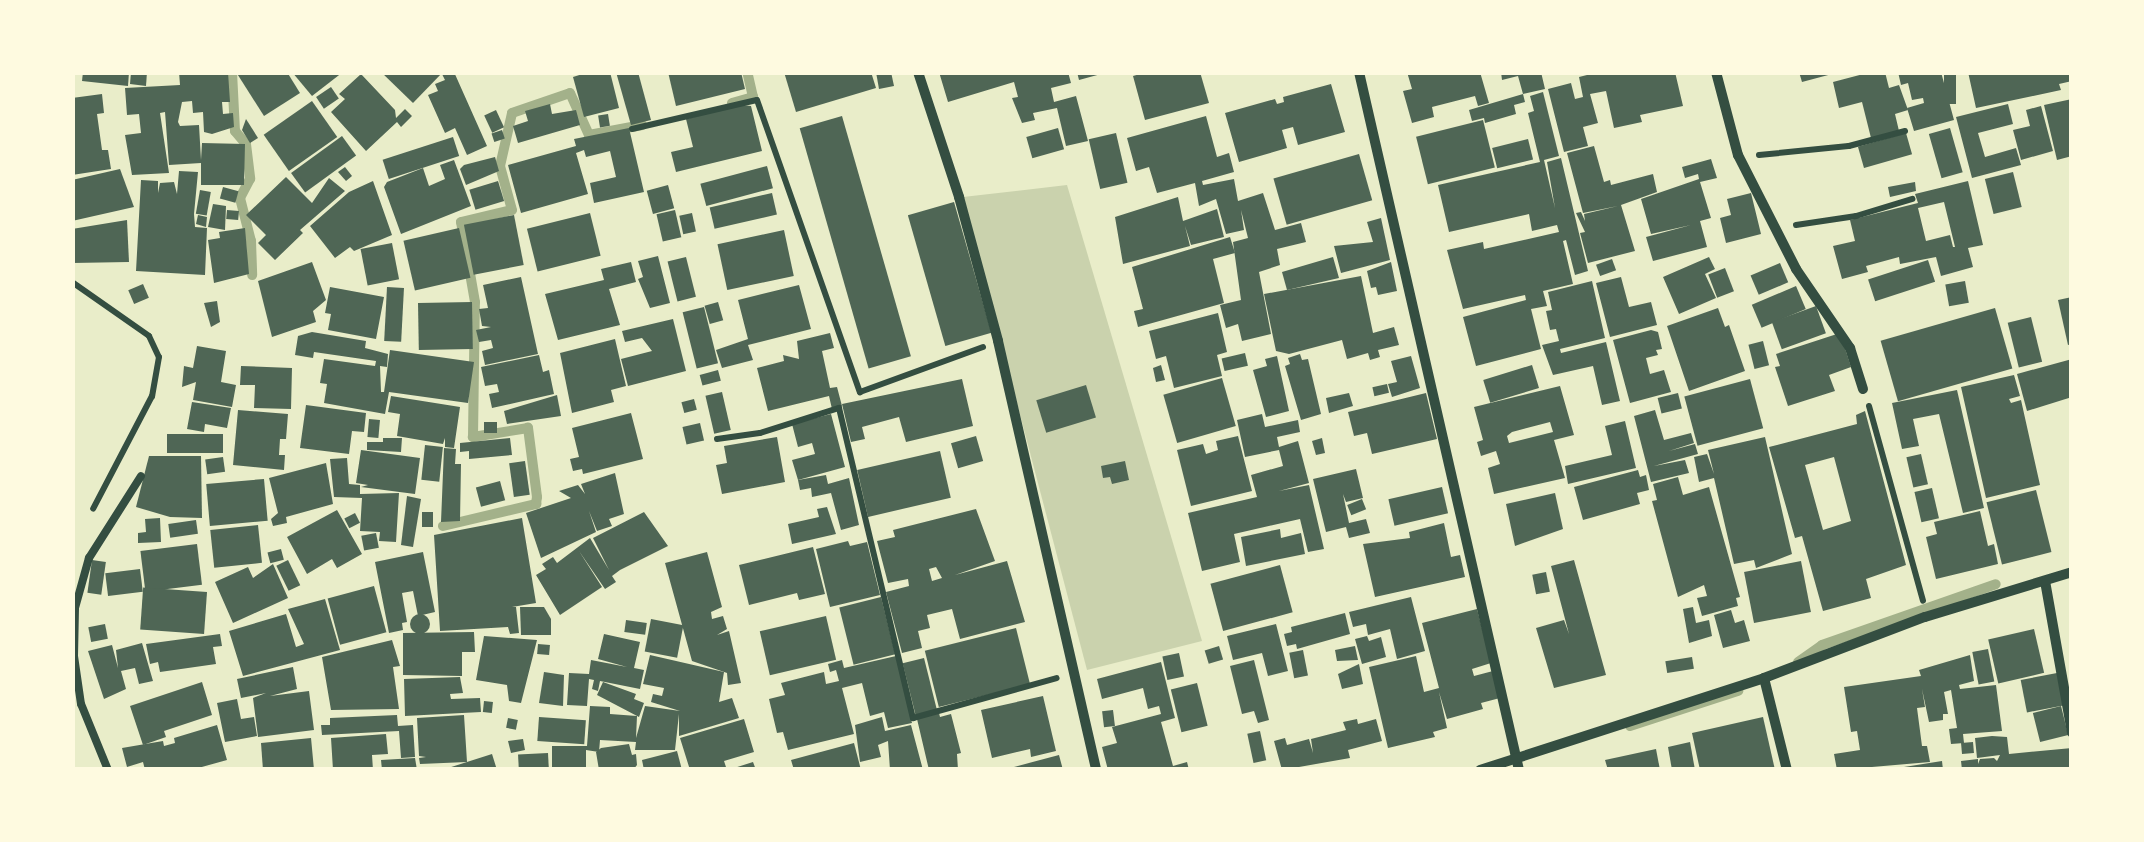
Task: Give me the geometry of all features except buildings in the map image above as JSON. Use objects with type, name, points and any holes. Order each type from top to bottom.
[{"type":"street","points":[[918,72],[959,197],[998,341],[1096,770]]},
{"type":"street","points":[[1360,72],[1517,764]]},
{"type":"street","points":[[1716,72],[1738,156],[1774,228],[1850,348],[1863,389]]},
{"type":"street","points":[[1480,770],[1517,764],[1925,617],[2072,572]]},
{"type":"street","points":[[2045,581],[2072,733]]},
{"type":"street","points":[[1764,678],[1787,770]]},
{"type":"lane","points":[[108,770],[82,704],[74,656],[76,608],[89,558],[141,476]]},
{"type":"path","points":[[632,129],[758,100],[860,392],[998,341]]},
{"type":"path","points":[[1738,156],[1830,149],[1905,131]]},
{"type":"path","points":[[1774,228],[1856,216],[1912,199]]},
{"type":"path","points":[[72,282],[150,336],[159,357],[152,396],[93,510]]},
{"type":"path","points":[[1863,389],[1925,617]]},
{"type":"path","points":[[718,440],[840,408],[913,718],[1074,674]]},
{"type":"green space","points":[[1067,185],[1202,641],[1087,670],[963,197]]},
{"type":"waterway","points":[[232,72],[235,131],[246,144],[250,179],[240,198],[251,241],[252,275]]},
{"type":"waterway","points":[[732,103],[753,97],[747,72]]},
{"type":"waterway","points":[[443,526],[536,504],[528,428],[473,437],[475,302],[461,222],[512,210],[500,166],[512,113],[570,93],[589,135],[642,125]]},
{"type":"waterway","points":[[1798,662],[1822,645],[1996,584]]},
{"type":"waterway","points":[[1630,726],[1738,691]]}]
